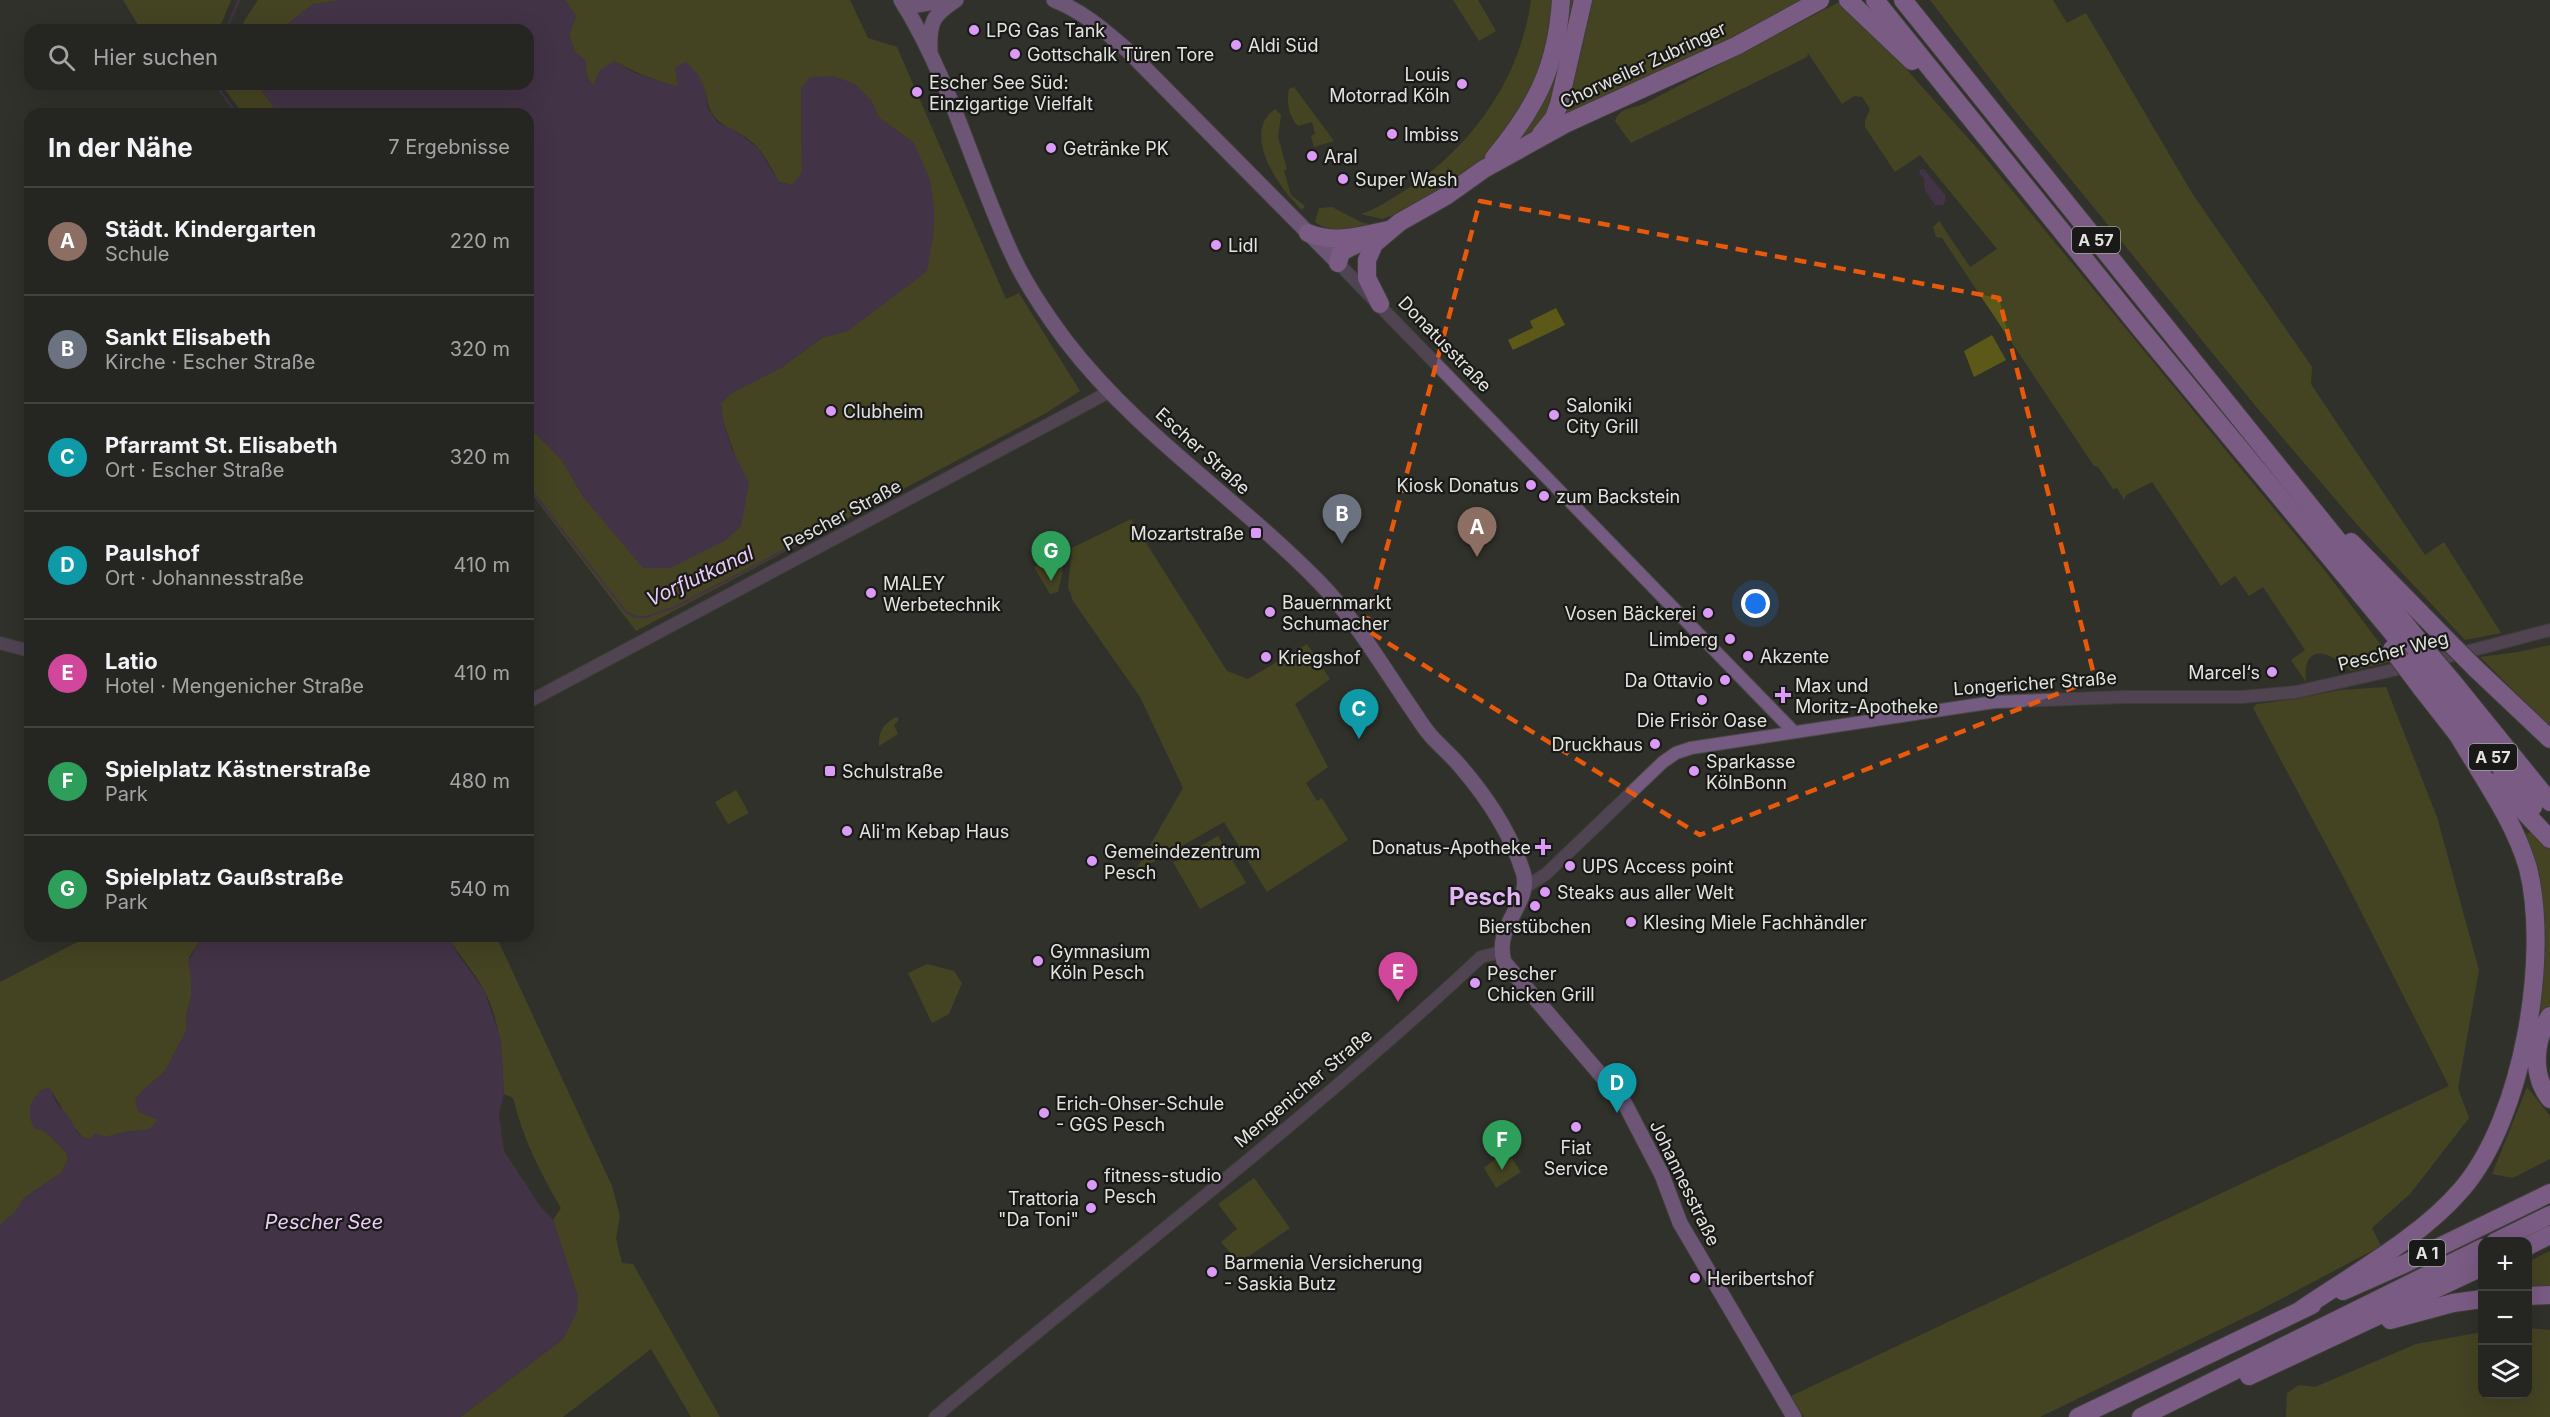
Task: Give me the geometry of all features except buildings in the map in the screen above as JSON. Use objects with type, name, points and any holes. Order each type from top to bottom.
[{"type":"highway","name":"Chorweiler Zubringer","points":[[1484,169],[1520,127],[1540,91],[1554,51],[1561,0]]},
{"type":"highway","points":[[1536,140],[1557,111],[1583,0]]},
{"type":"highway","name":"Chorweiler Zubringer","points":[[1338,263],[1374,244],[1388,231],[1446,196],[1484,169],[1536,140],[1595,110],[1736,46],[1820,0]]},
{"type":"highway","name":"A 57","points":[[1875,0],[2342,574],[2354,599],[2409,651]]},
{"type":"highway","name":"A 57","points":[[1903,0],[2290,480],[2409,651],[2550,828]]},
{"type":"highway","points":[[1850,2],[1983,132]]},
{"type":"highway","points":[[1308,233],[1324,239],[1337,240],[1388,231]]},
{"type":"highway","points":[[1338,263],[1339,255],[1345,249],[1388,231]]},
{"type":"highway","points":[[1374,244],[1369,254],[1366,270],[1368,281],[1380,304]]},
{"type":"highway","points":[[2290,480],[2450,644],[2550,739]]},
{"type":"highway","points":[[2302,1309],[2414,1232],[2438,1213],[2463,1188],[2484,1156],[2501,1121],[2519,1064],[2533,1003],[2536,950],[2535,904],[2528,868],[2505,815],[2458,735],[2437,686],[2409,651]]},
{"type":"highway","name":"A 57","points":[[2437,686],[2550,802]]},
{"type":"highway","points":[[2458,735],[2507,795],[2550,839]]},
{"type":"highway","points":[[2550,1016],[2536,1054],[2539,1076],[2550,1099]]},
{"type":"highway","name":"A 1","points":[[2078,1417],[2302,1309],[2404,1264],[2550,1192]]},
{"type":"highway","points":[[2505,1237],[2550,1215]]},
{"type":"highway","points":[[2532,1244],[2550,1235]]},
{"type":"highway","name":"A 1","points":[[2140,1417],[2478,1250]]},
{"type":"highway","points":[[2160,1417],[2478,1269]]},
{"type":"highway","points":[[2532,1296],[2550,1295]]},
{"type":"highway","points":[[2306,1350],[2426,1309],[2478,1300]]},
{"type":"main road","points":[[903,4],[947,0]]},
{"type":"main road","points":[[931,56],[929,31],[934,17],[956,0]]},
{"type":"main road","name":"Donatusstraße","points":[[1054,0],[1073,8],[1127,50],[1338,263]]},
{"type":"main road","name":"Escher Straße","points":[[903,4],[946,86],[1010,252],[1026,282],[1064,339],[1109,392],[1287,550],[1347,613],[1430,735],[1478,787],[1510,843],[1525,878],[1524,888]]},
{"type":"main road","points":[[1501,952],[1502,936],[1520,902],[1524,888]]},
{"type":"main road","name":"Johannesstraße","points":[[1501,952],[1509,971],[1624,1102],[1662,1175],[1680,1223],[1794,1417]]},
{"type":"street","name":"Donatusstraße","points":[[1338,263],[1794,732]]},
{"type":"street","name":"Pescher Straße","points":[[534,699],[1109,392]]},
{"type":"street","name":"Pescher Weg","points":[[2242,697],[2296,692],[2320,687],[2550,630]]},
{"type":"street","points":[[0,643],[24,649]]},
{"type":"street","name":"Longericher Straße","points":[[1524,888],[1546,874],[1663,762],[1676,753],[1691,748],[1994,702],[2123,697],[2242,697]]},
{"type":"street","name":"Mengenicher Straße","points":[[935,1417],[1292,1122],[1481,957],[1501,952]]},
{"type":"highlighted area","points":[[1480,201],[1999,298],[2095,679],[1700,835],[1365,629]]},
{"type":"shaded area","points":[[123,0],[231,0],[221,24],[137,24]]},
{"type":"shaded area","points":[[258,0],[344,0],[313,4],[288,24],[243,24]]},
{"type":"shaded area","points":[[565,0],[850,0],[868,38],[897,47],[1006,299],[1019,293],[1080,391],[1046,413],[636,631],[534,497],[534,432],[562,460],[584,498],[703,550],[726,540],[738,464],[723,421],[721,403],[732,393],[782,367],[823,337],[848,331],[914,143],[879,118],[871,100],[801,89],[802,172],[793,185],[779,182],[759,149],[713,115],[706,93],[659,81],[614,61],[593,86],[587,76],[585,60],[575,52],[569,34],[576,16]]},
{"type":"shaded area","points":[[1453,0],[1478,0],[1496,31],[1479,41]]},
{"type":"shaded area","points":[[1531,0],[1557,0],[1545,69],[1497,148],[1446,188],[1398,213],[1382,219],[1361,214],[1398,195],[1423,178],[1468,136],[1487,112],[1503,86],[1525,30]]},
{"type":"shaded area","points":[[1564,0],[1579,0],[1557,97],[1536,133],[1512,143]]},
{"type":"shaded area","points":[[1586,0],[1810,0],[1735,40],[1555,123]]},
{"type":"shaded area","points":[[1930,0],[2053,0],[2067,23],[2086,13],[2192,193],[2312,367],[2311,384],[2425,555],[2444,542],[2501,633],[2465,640],[2360,528],[2258,409],[2007,101]]},
{"type":"shaded area","points":[[1839,2],[1890,51],[1983,155],[2326,572],[2393,661],[2351,671],[2327,655],[2313,655],[2306,669],[2306,682],[2291,660],[2305,650],[2263,587],[2249,596],[2235,576],[2221,586],[2152,482],[2126,495],[2124,500],[2117,488],[2113,489],[2098,467],[2094,466],[1942,238],[1936,237],[1933,227],[1939,221],[1970,267],[1997,249],[1920,155],[1895,172],[1865,127],[1870,109],[1862,97],[1854,96],[1842,104],[1808,53],[1807,57],[1631,143],[1615,121],[1623,111],[1644,104]]},
{"type":"shaded area","points":[[1294,87],[1334,141],[1314,147],[1311,136],[1315,134],[1312,122],[1298,126],[1295,123],[1290,114],[1288,98],[1289,89]]},
{"type":"shaded area","points":[[225,90],[261,90],[275,108],[239,108]]},
{"type":"shaded area","points":[[1275,109],[1281,115],[1278,137],[1287,169],[1284,171],[1291,195],[1305,206],[1302,210],[1275,175],[1262,146],[1261,132],[1265,120]]},
{"type":"shaded area","points":[[1332,207],[1363,223],[1375,225],[1337,230],[1315,222],[1319,208]]},
{"type":"shaded area","points":[[1556,308],[1565,325],[1513,350],[1508,340],[1533,328],[1530,321]]},
{"type":"shaded area","points":[[1992,335],[2006,360],[1974,377],[1964,351]]},
{"type":"shaded area","points":[[1131,519],[1227,671],[1248,679],[1307,644],[1330,679],[1295,704],[1328,767],[1306,783],[1317,801],[1322,798],[1348,840],[1267,892],[1224,822],[1134,873],[1183,788],[1140,697],[1073,601],[1068,587],[1072,548]]},
{"type":"shaded area","points":[[1060,553],[1063,567],[1062,577],[1058,592],[1050,594],[1034,567]]},
{"type":"shaded area","points":[[2550,645],[2550,727],[2480,657]]},
{"type":"shaded area","points":[[2386,687],[2437,817],[2479,970],[2458,1088],[2469,1118],[2410,1194],[2372,1228],[2381,1246],[2258,1311],[2040,1417],[1804,1417],[1791,1396],[2449,1086],[2344,878],[2253,708],[2257,704],[2340,690]]},
{"type":"shaded area","points":[[897,717],[899,720],[894,725],[898,734],[879,746],[883,728]]},
{"type":"shaded area","points":[[736,790],[749,813],[728,824],[715,802]]},
{"type":"shaded area","points":[[2514,817],[2527,834],[2535,828],[2550,846],[2550,1006],[2534,1036],[2539,998]]},
{"type":"shaded area","points":[[1218,836],[1246,883],[1200,909],[1173,862]]},
{"type":"shaded area","points":[[77,942],[199,942],[189,957],[191,997],[186,1016],[187,1029],[165,1071],[137,1096],[139,1111],[158,1120],[148,1130],[84,1138],[67,1117],[53,1092],[34,1128],[44,1131],[52,1138],[66,1152],[68,1159],[62,1172],[24,1198],[16,1211],[0,1225],[0,982]]},
{"type":"shaded area","points":[[451,942],[499,942],[612,1186],[620,1216],[616,1238],[622,1263],[633,1264],[720,1417],[691,1417],[651,1349],[563,1417],[460,1417],[563,1339],[578,1297],[553,1220],[561,1208],[533,1155],[513,1098],[504,1094],[500,1040],[490,1002],[480,983]]},
{"type":"shaded area","points":[[927,964],[954,971],[962,983],[949,1014],[932,1023],[908,973]]},
{"type":"shaded area","points":[[2527,1087],[2550,1116],[2550,1159],[2513,1178],[2492,1174]]},
{"type":"shaded area","points":[[1506,1150],[1521,1172],[1496,1188],[1484,1168]]},
{"type":"shaded area","points":[[1254,1178],[1290,1228],[1239,1263],[1221,1242],[1237,1229],[1218,1204]]},
{"type":"shaded area","points":[[2550,1251],[2550,1288],[2532,1289],[2532,1260]]},
{"type":"shaded area","points":[[2532,1328],[2550,1330],[2550,1417],[2286,1417],[2287,1393],[2299,1385],[2315,1387],[2416,1344],[2478,1333],[2478,1399],[2532,1399]]},
{"type":"water","points":[[344,0],[565,0],[576,16],[569,34],[575,52],[585,60],[587,76],[593,86],[600,70],[614,61],[635,73],[678,87],[675,67],[686,62],[699,76],[706,93],[707,107],[718,123],[733,129],[758,148],[779,182],[792,185],[802,172],[801,89],[810,77],[833,76],[855,84],[871,100],[879,118],[914,143],[930,180],[934,208],[934,230],[927,271],[848,331],[823,337],[782,367],[732,393],[721,403],[723,421],[731,447],[749,483],[741,526],[726,540],[671,568],[643,568],[584,498],[562,460],[534,432],[534,108],[275,108],[261,90],[534,90],[534,24],[288,24],[313,4]]},
{"type":"water","points":[[1921,169],[1924,169],[1945,195],[1946,200],[1943,205],[1935,205],[1925,190],[1924,179],[1919,173]]},
{"type":"water","name":"Pescher See","points":[[199,942],[451,942],[484,990],[501,1040],[504,1094],[499,1114],[504,1151],[540,1206],[553,1220],[578,1297],[577,1312],[563,1339],[460,1417],[0,1417],[0,1225],[16,1211],[24,1198],[62,1172],[68,1159],[66,1152],[52,1138],[44,1131],[34,1128],[30,1117],[31,1103],[41,1090],[49,1088],[76,1131],[85,1138],[90,1139],[95,1133],[107,1137],[123,1132],[149,1129],[158,1120],[139,1112],[135,1102],[137,1096],[165,1071],[187,1029],[186,1016],[191,997],[188,961]]},
{"type":"waterway","name":"Vorflutkanal","points":[[229,24],[239,0]]},
{"type":"waterway","name":"Vorflutkanal","points":[[219,90],[233,108]]},
{"type":"waterway","name":"Vorflutkanal","points":[[534,494],[626,612],[636,617],[646,617],[675,607],[816,534],[828,523]]},
{"type":"place","name":"LPG Gas Tank","points":[[974,30]]},
{"type":"place","name":"Aldi Süd","points":[[1236,45]]},
{"type":"place","name":"Gottschalk Türen Tore","points":[[1015,54]]},
{"type":"place","name":"Louis Motorrad Köln","points":[[1462,84]]},
{"type":"place","name":"Escher See Süd: Einzigartige Vielfalt","points":[[917,92]]},
{"type":"place","name":"Imbiss","points":[[1392,134]]},
{"type":"place","name":"Getränke PK","points":[[1051,148]]},
{"type":"place","name":"Aral","points":[[1312,156]]},
{"type":"place","name":"Super Wash","points":[[1343,179]]},
{"type":"place","name":"Lidl","points":[[1216,245]]},
{"type":"place","name":"Clubheim","points":[[831,411]]},
{"type":"place","name":"Saloniki City Grill","points":[[1554,415]]},
{"type":"place","name":"Kiosk Donatus","points":[[1531,485]]},
{"type":"place","name":"zum Backstein","points":[[1544,496]]},
{"type":"place","name":"Mozartstraße","points":[[1256,533]]},
{"type":"place","name":"Sankt Elisabeth","points":[[1342,544]]},
{"type":"place","name":"Städt. Kindergarten","points":[[1477,557]]},
{"type":"place","name":"Spielplatz Gaußstraße","points":[[1051,581]]},
{"type":"place","name":"MALEY Werbetechnik","points":[[871,593]]},
{"type":"place","name":"Bauernmarkt Schumacher","points":[[1270,612]]},
{"type":"place","name":"Vosen Bäckerei","points":[[1708,613]]},
{"type":"place","name":"Limberg","points":[[1730,639]]},
{"type":"place","name":"Akzente","points":[[1748,656]]},
{"type":"place","name":"Kriegshof","points":[[1266,657]]},
{"type":"place","name":"Marcel‘s","points":[[2272,672]]},
{"type":"place","name":"Da Ottavio","points":[[1725,680]]},
{"type":"place","name":"Max und Moritz-Apotheke","points":[[1783,695]]},
{"type":"place","name":"Die Frisör Oase","points":[[1702,700]]},
{"type":"place","name":"Pfarramt St. Elisabeth","points":[[1359,739]]},
{"type":"place","name":"Druckhaus","points":[[1655,744]]},
{"type":"place","name":"Schulstraße","points":[[830,771]]},
{"type":"place","name":"Sparkasse KölnBonn","points":[[1694,771]]},
{"type":"place","name":"Ali'm Kebap Haus","points":[[847,831]]},
{"type":"place","name":"Donatus-Apotheke","points":[[1543,847]]},
{"type":"place","name":"Gemeindezentrum Pesch","points":[[1092,861]]},
{"type":"place","name":"UPS Access point","points":[[1570,866]]},
{"type":"place","name":"Steaks aus aller Welt","points":[[1545,892]]},
{"type":"place","name":"Bierstübchen","points":[[1535,906]]},
{"type":"place","name":"Klesing Miele Fachhändler","points":[[1631,922]]},
{"type":"place","name":"Gymnasium Köln Pesch","points":[[1038,961]]},
{"type":"place","name":"Pescher Chicken Grill","points":[[1475,983]]},
{"type":"place","name":"Latio","points":[[1398,1002]]},
{"type":"place","name":"Erich-Ohser-Schule - GGS Pesch","points":[[1044,1113]]},
{"type":"place","name":"Paulshof","points":[[1617,1113]]},
{"type":"place","name":"Fiat Service","points":[[1576,1127]]},
{"type":"place","name":"Spielplatz Kästnerstraße","points":[[1502,1170]]},
{"type":"place","name":"fitness-studio Pesch","points":[[1092,1185]]},
{"type":"place","name":"Trattoria \"Da Toni\"","points":[[1091,1208]]},
{"type":"place","name":"Barmenia Versicherung - Saskia Butz","points":[[1212,1272]]},
{"type":"place","name":"Heribertshof","points":[[1695,1278]]},
{"type":"district","name":"Pesch","points":[[1485,896]]}]
